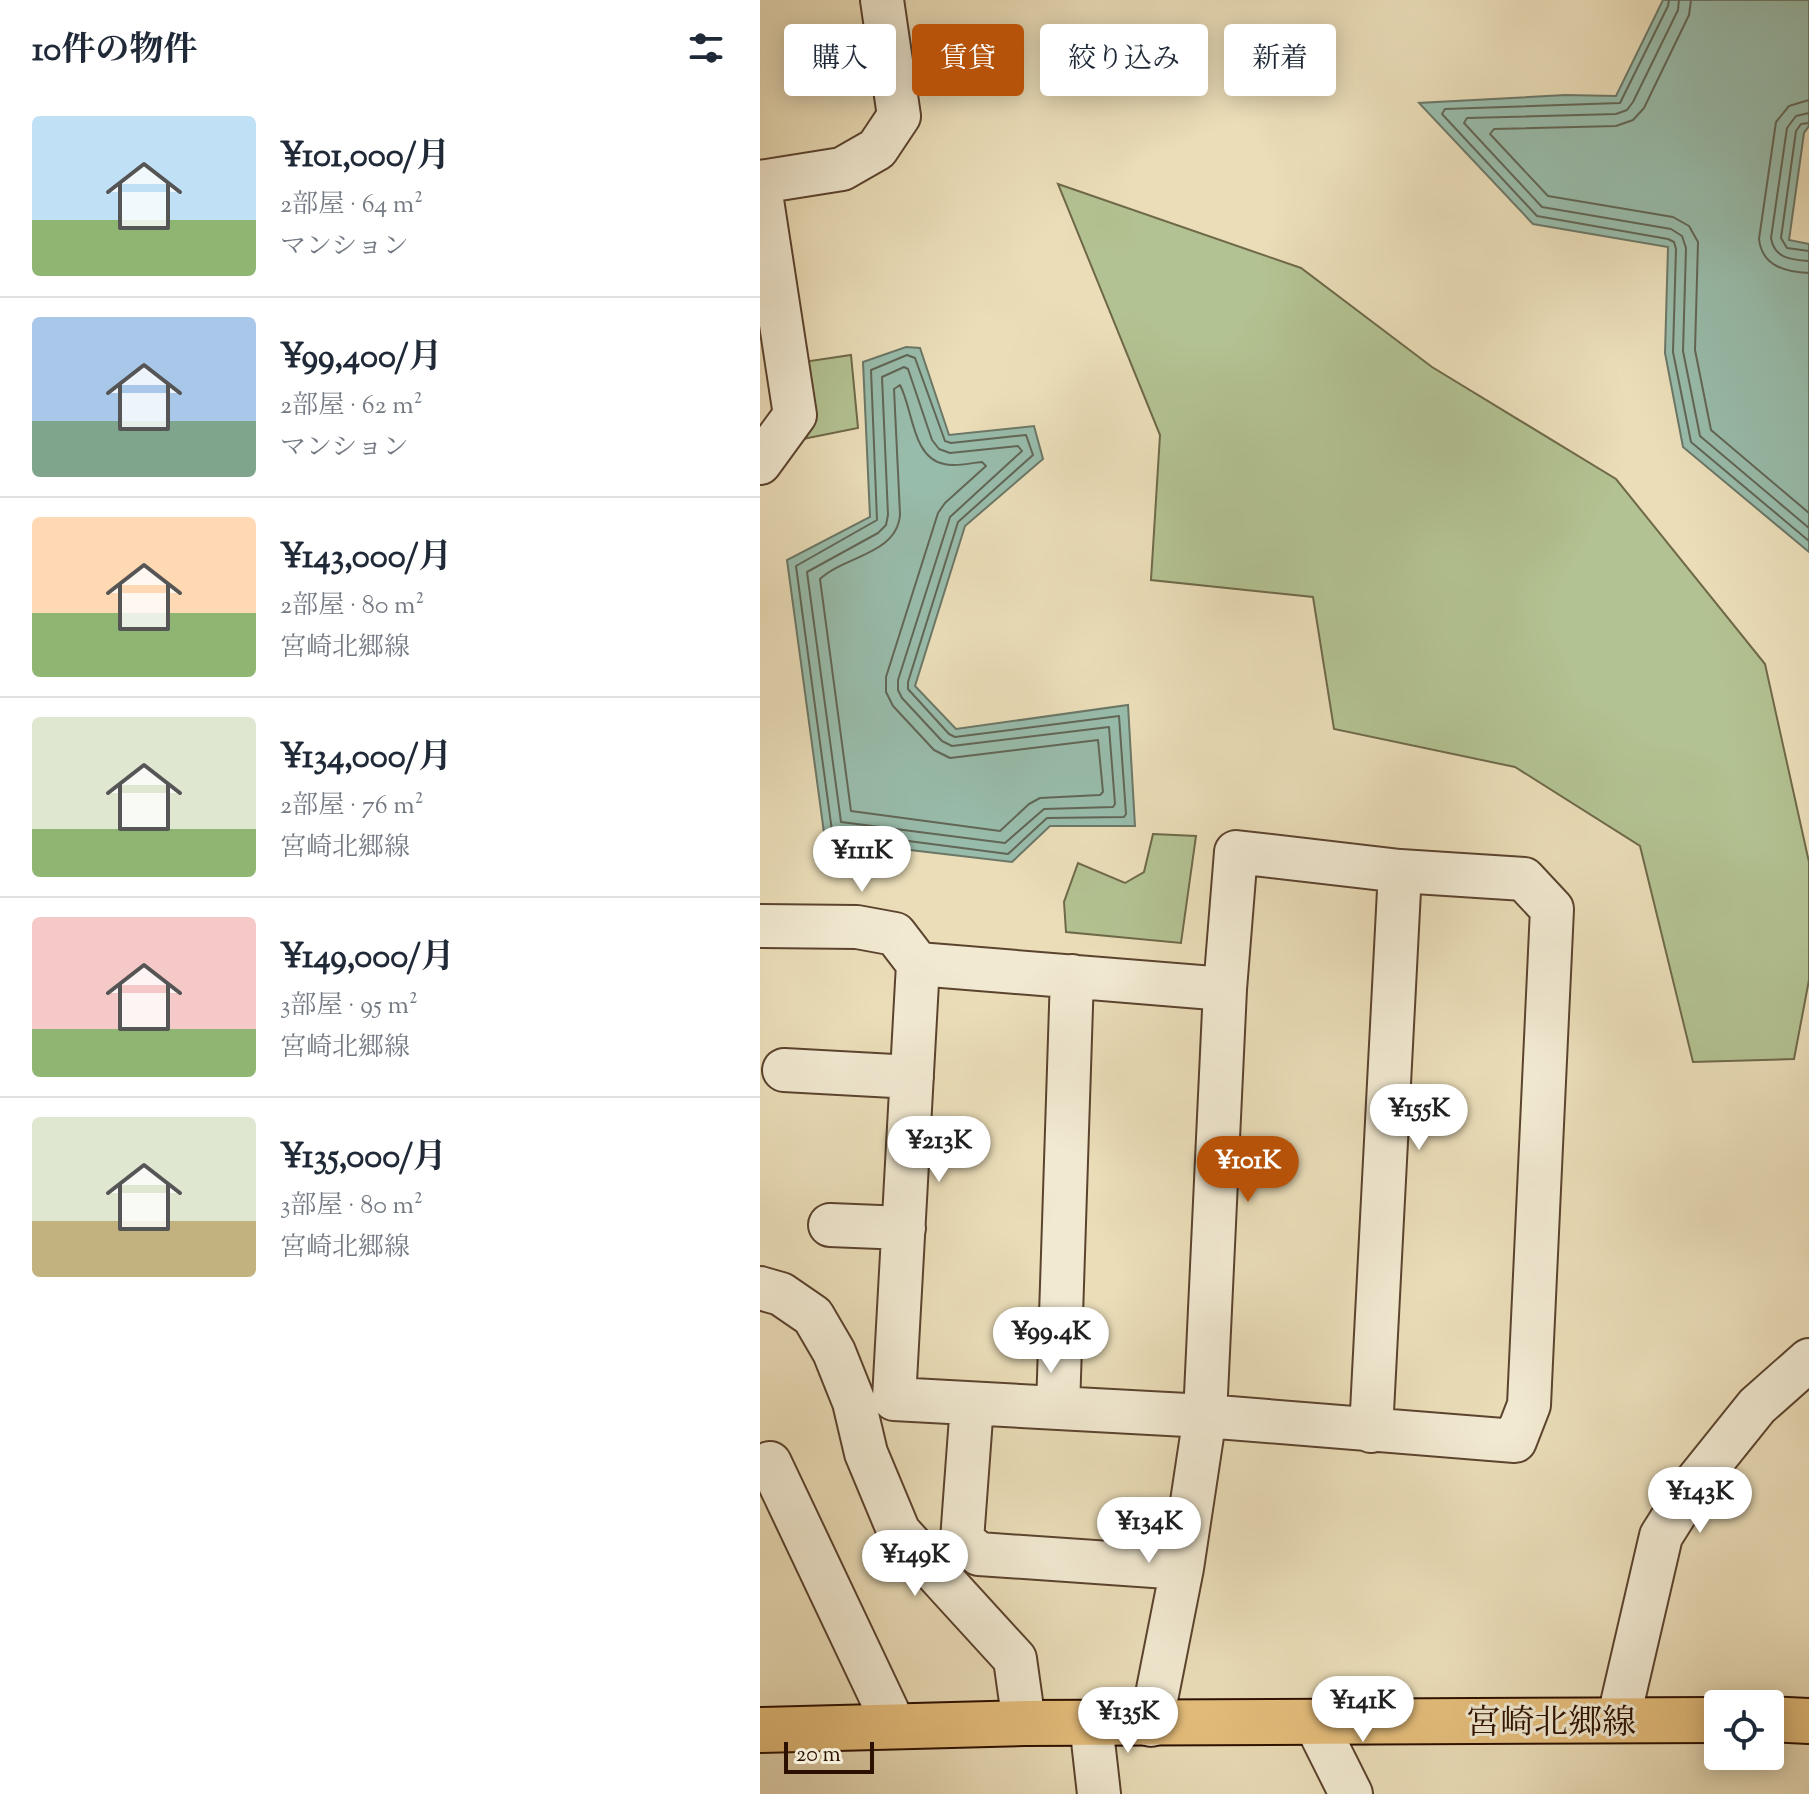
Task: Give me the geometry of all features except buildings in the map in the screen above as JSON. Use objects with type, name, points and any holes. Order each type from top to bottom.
[{"type":"main road","name":"宮崎北郷線","points":[[760,1730],[1024,1723],[1151,1725],[1704,1720]]},
{"type":"main road","points":[[1784,1720],[1809,1721]]},
{"type":"street","points":[[760,463],[795,415],[760,185],[842,169],[877,149],[899,116],[882,0]]},
{"type":"street","points":[[760,926],[857,927],[895,934],[918,964],[894,1399],[1205,1416],[1515,1441],[1529,1405],[1552,909],[1524,879],[1400,871],[1236,852],[1225,989],[1205,1416],[1182,1568],[1151,1725]]},
{"type":"street","points":[[1371,1431],[1400,871]]},
{"type":"street","points":[[918,964],[1225,989]]},
{"type":"street","points":[[1058,1408],[1072,976]]},
{"type":"street","points":[[784,1070],[912,1077]]},
{"type":"street","points":[[830,1225],[904,1228]]},
{"type":"street","points":[[760,1288],[781,1294],[813,1316],[834,1352],[854,1402],[866,1453],[899,1532],[1015,1659],[1024,1723]]},
{"type":"street","points":[[1618,1721],[1661,1536],[1692,1487],[1757,1406],[1809,1360]]},
{"type":"street","points":[[972,1404],[962,1540],[979,1554],[1182,1568]]},
{"type":"street","points":[[770,1463],[895,1727]]},
{"type":"street","points":[[1091,1723],[1099,1794]]},
{"type":"street","points":[[1316,1724],[1351,1794]]},
{"type":"shaded area","points":[[1058,184],[1301,268],[1432,367],[1616,479],[1765,664],[1809,862],[1809,980],[1794,1059],[1693,1062],[1640,846],[1515,767],[1334,729],[1313,597],[1151,580],[1160,435]]},
{"type":"shaded area","points":[[851,355],[858,428],[798,440],[803,362]]},
{"type":"shaded area","points":[[1153,834],[1196,836],[1181,943],[1066,932],[1064,902],[1078,863],[1125,883],[1144,872]]},
{"type":"water","points":[[1663,0],[1809,0],[1809,126],[1804,133],[1789,240],[1809,244],[1809,552],[1683,447],[1665,353],[1668,247],[1533,224],[1419,103],[1565,95],[1616,96]]},
{"type":"water","points":[[906,347],[920,348],[949,435],[1034,426],[1043,459],[965,526],[915,686],[956,729],[1128,705],[1135,826],[1050,826],[1012,862],[825,840],[787,560],[870,517],[863,362]]}]
